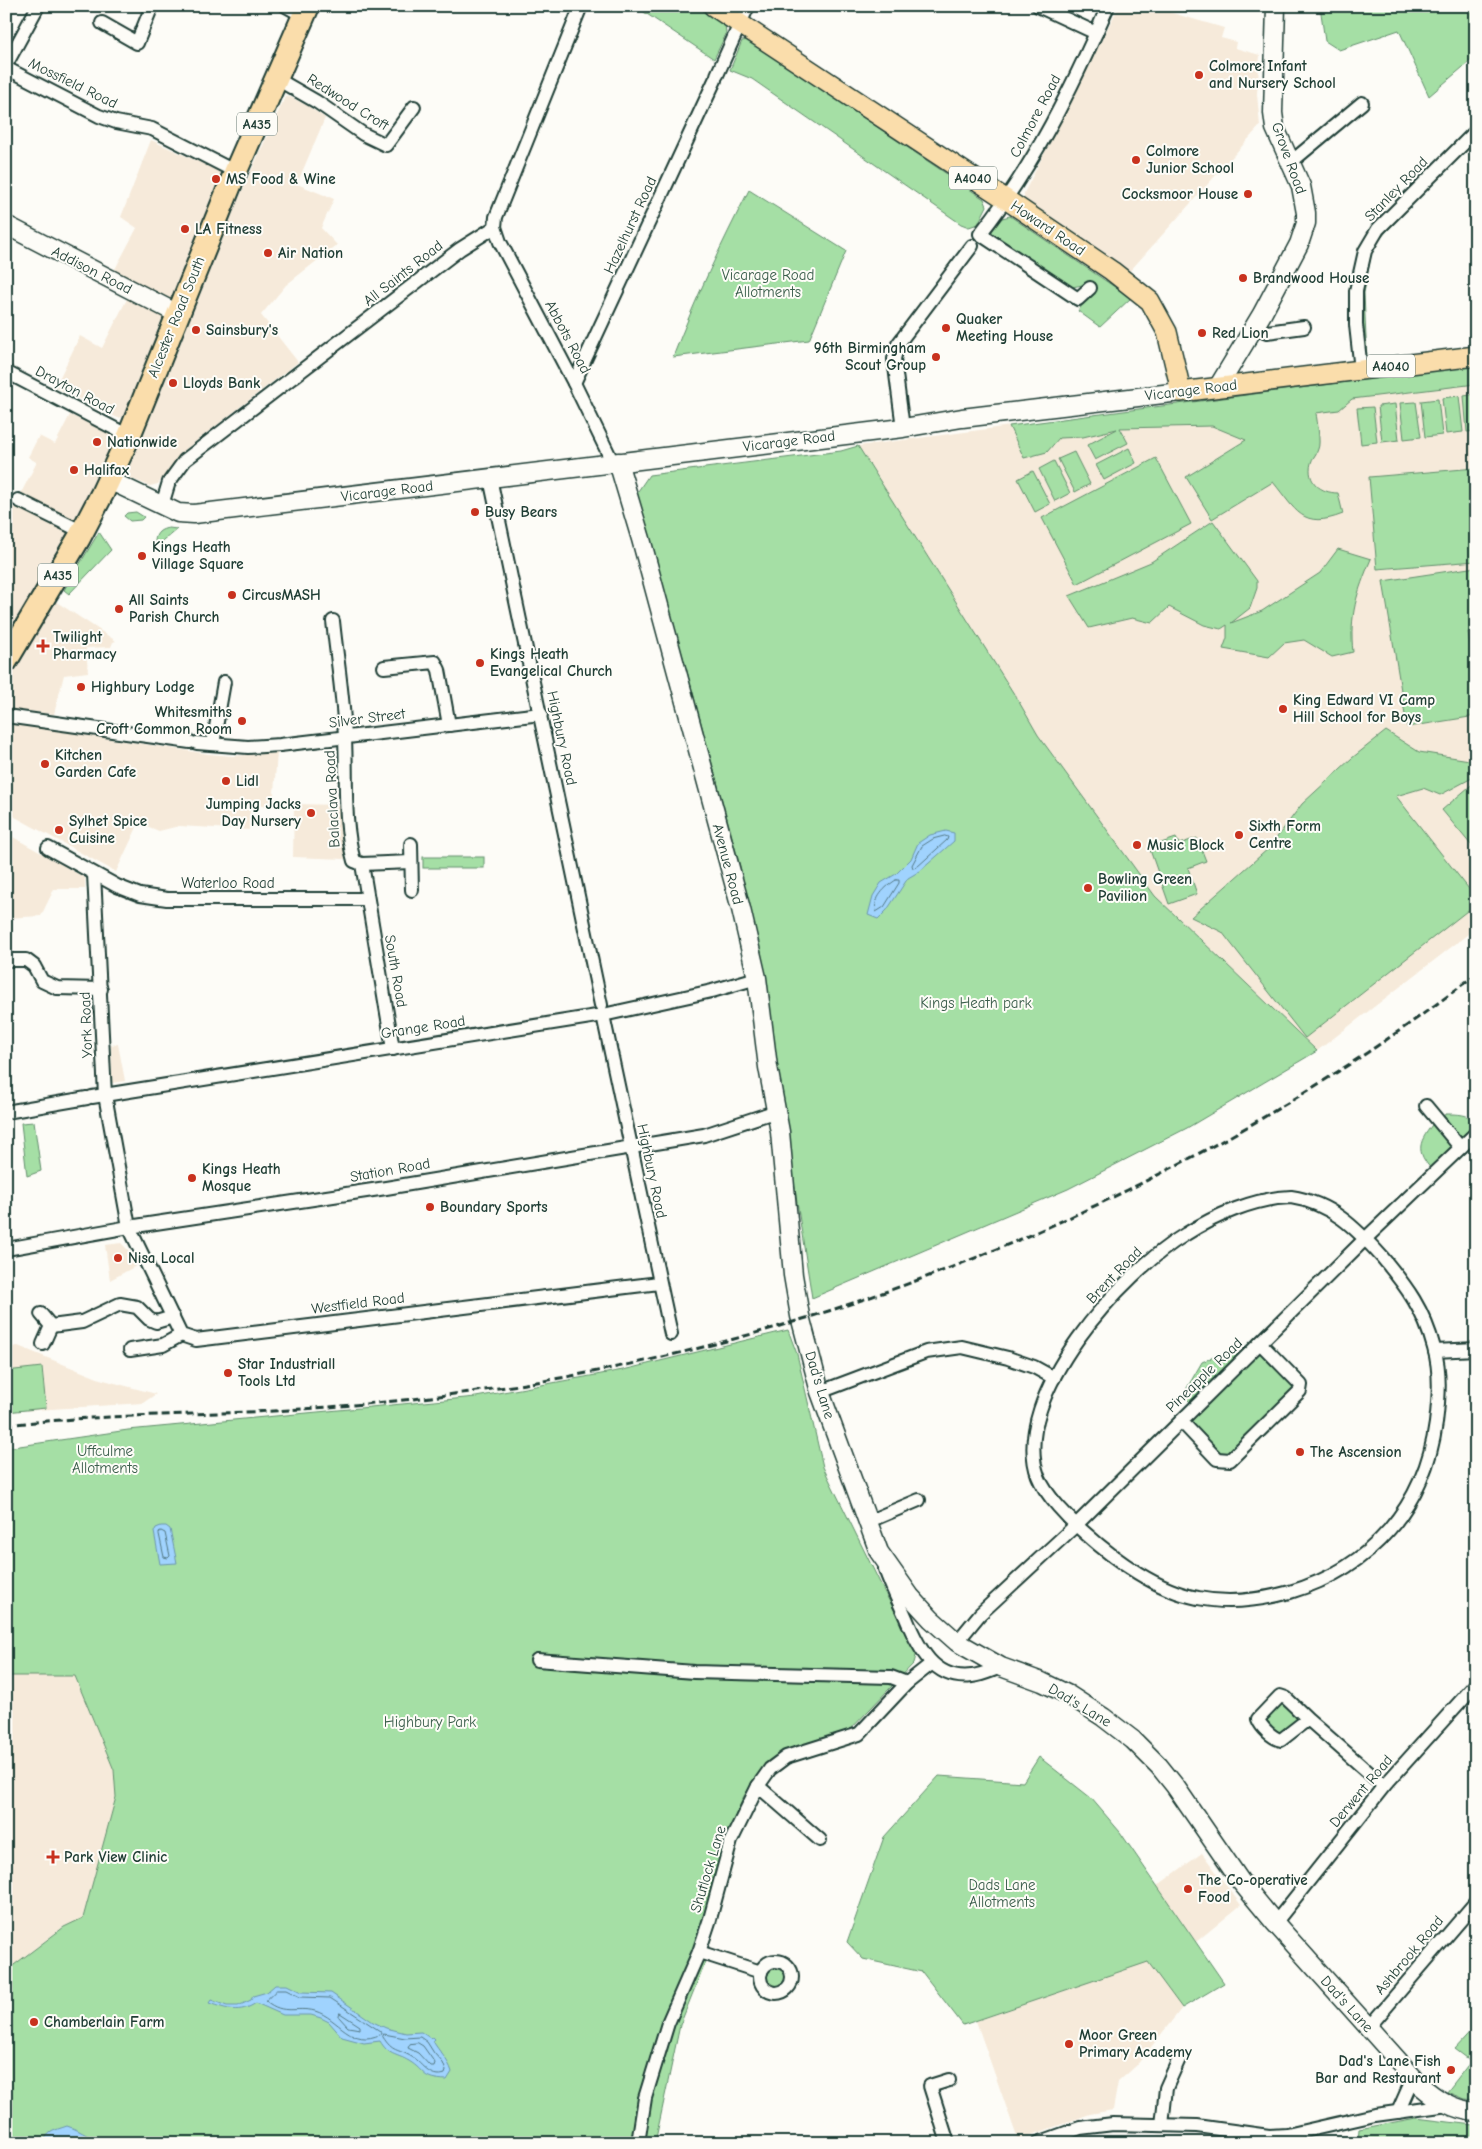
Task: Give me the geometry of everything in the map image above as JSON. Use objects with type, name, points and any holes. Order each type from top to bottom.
[{"type":"highway","name":"Alcester Road South","points":[[129,436],[236,172],[277,79],[299,10]]},
{"type":"highway","name":"A435","points":[[6,661],[83,532],[129,436]]},
{"type":"main road","name":"Howard Road","points":[[713,6],[1007,200],[1112,271],[1150,301],[1167,332],[1180,392]]},
{"type":"main road","name":"Vicarage Road","points":[[1180,392],[1476,356]]},
{"type":"street","points":[[6,66],[37,8],[34,6]]},
{"type":"street","points":[[102,23],[137,43],[152,6]]},
{"type":"street","points":[[494,226],[499,208],[581,6]]},
{"type":"street","name":"Hazelhurst Road","points":[[574,383],[748,6]]},
{"type":"street","points":[[1038,6],[1096,33]]},
{"type":"street","name":"Colmore Road","points":[[1090,288],[1078,299],[980,234],[1007,200],[1054,117],[1108,6]]},
{"type":"street","name":"Grove Road","points":[[1218,387],[1254,327],[1299,244],[1306,223],[1304,199],[1275,128],[1272,95],[1276,6]]},
{"type":"street","name":"Mossfield Road","points":[[6,66],[99,116],[116,122],[152,129],[236,172]]},
{"type":"street","name":"Redwood Croft","points":[[277,79],[317,102],[363,134],[386,145],[414,107]]},
{"type":"street","points":[[1290,163],[1362,103]]},
{"type":"street","name":"Stanley Road","points":[[1361,370],[1356,325],[1356,291],[1365,251],[1378,229],[1476,131]]},
{"type":"street","name":"Addison Road","points":[[6,225],[178,314]]},
{"type":"street","name":"Abbots Road","points":[[494,226],[500,242],[616,463]]},
{"type":"street","name":"All Saints Road","points":[[162,505],[169,482],[185,460],[460,249],[494,226]]},
{"type":"street","points":[[903,428],[894,359],[898,344],[972,246]]},
{"type":"street","points":[[1254,327],[1267,332],[1304,327]]},
{"type":"street","name":"Drayton Road","points":[[6,372],[129,436]]},
{"type":"street","name":"Vicarage Road","points":[[109,480],[178,513],[194,514],[903,428],[962,418],[1180,392]]},
{"type":"street","name":"Avenue Road","points":[[616,463],[641,539],[741,909],[757,978],[768,1067],[777,1112],[794,1275]]},
{"type":"street","name":"Highbury Road","points":[[490,478],[671,1334]]},
{"type":"street","points":[[18,500],[83,532]]},
{"type":"street","points":[[333,621],[345,738]]},
{"type":"street","points":[[384,667],[436,662],[449,724]]},
{"type":"street","points":[[213,744],[224,682]]},
{"type":"street","name":"Silver Street","points":[[6,716],[193,743],[248,747],[345,738],[541,714]]},
{"type":"street","name":"Balaclava Road","points":[[345,738],[346,797],[350,849],[354,861],[362,864]]},
{"type":"street","points":[[411,844],[412,890]]},
{"type":"street","points":[[48,848],[94,874]]},
{"type":"street","points":[[362,864],[411,862]]},
{"type":"street","name":"South Road","points":[[362,864],[366,899],[392,1049]]},
{"type":"street","name":"Waterloo Road","points":[[94,874],[140,895],[167,899],[366,899]]},
{"type":"street","name":"York Road","points":[[94,874],[105,1095],[129,1227]]},
{"type":"street","points":[[6,960],[26,960],[34,966],[42,981],[57,988],[101,988]]},
{"type":"street","name":"Grange Road","points":[[6,1112],[392,1049],[712,991],[757,978]]},
{"type":"street","points":[[1426,1106],[1460,1147]]},
{"type":"street","name":"Station Road","points":[[6,1249],[129,1227],[320,1198],[704,1135],[777,1112]]},
{"type":"street","name":"Pineapple Road","points":[[957,1642],[980,1614],[1076,1525],[1364,1240],[1476,1133]]},
{"type":"street","name":"Brent Road","points":[[1291,1197],[1316,1203],[1337,1213],[1349,1222],[1364,1240],[1412,1294],[1420,1308],[1435,1350],[1439,1377],[1433,1447],[1424,1475],[1412,1498],[1390,1528],[1369,1550],[1346,1568],[1316,1584],[1275,1596],[1241,1601],[1196,1598],[1154,1583],[1122,1563],[1076,1525],[1038,1478],[1034,1458],[1035,1430],[1039,1412],[1054,1378],[1070,1349],[1111,1297],[1151,1259],[1185,1234],[1214,1219],[1260,1201],[1291,1197]]},
{"type":"street","points":[[129,1227],[181,1336],[163,1345],[130,1350]]},
{"type":"street","name":"Dad's Lane","points":[[794,1275],[800,1316],[820,1392],[866,1522],[879,1552],[910,1596],[931,1619],[957,1642],[1001,1667],[1042,1682],[1069,1695],[1103,1717],[1132,1740],[1159,1766],[1175,1786],[1241,1882],[1275,1923],[1413,2078],[1433,2097],[1448,2106]]},
{"type":"street","name":"Westfield Road","points":[[181,1336],[196,1340],[659,1283]]},
{"type":"street","points":[[51,1326],[82,1322],[120,1304],[128,1304],[137,1308],[156,1322],[173,1317]]},
{"type":"street","points":[[41,1314],[51,1326]]},
{"type":"street","points":[[43,1344],[51,1326]]},
{"type":"street","points":[[1181,1421],[1217,1459],[1230,1460],[1300,1391],[1301,1385],[1260,1343]]},
{"type":"street","points":[[820,1392],[926,1352],[962,1348],[1008,1358],[1034,1367],[1054,1378]]},
{"type":"street","points":[[1435,1350],[1476,1349]]},
{"type":"street","points":[[866,1522],[919,1500]]},
{"type":"street","points":[[879,1552],[917,1644],[931,1664],[946,1673],[963,1676],[972,1676],[1001,1667]]},
{"type":"street","points":[[537,1660],[694,1672],[891,1678],[907,1683]]},
{"type":"street","name":"Shutlock Lane","points":[[638,2143],[645,2098],[668,2023],[699,1952],[731,1841],[758,1786],[770,1769],[786,1757],[859,1734],[907,1683],[931,1664]]},
{"type":"street","name":"Derwent Road","points":[[1275,1923],[1384,1786],[1476,1684]]},
{"type":"street","points":[[1308,1719],[1384,1786]]},
{"type":"street","points":[[758,1786],[820,1840]]},
{"type":"street","name":"Ashbrook Road","points":[[1368,2028],[1476,1902]]},
{"type":"street","points":[[699,1952],[761,1972]]},
{"type":"street","points":[[1162,2125],[1166,2088],[1179,2060]]},
{"type":"street","points":[[1398,2112],[1413,2078]]},
{"type":"street","points":[[948,2143],[930,2086],[949,2080]]},
{"type":"street","points":[[1038,2143],[1080,2128],[1113,2124],[1196,2126],[1268,2136],[1287,2135],[1398,2112],[1448,2106],[1476,2112]]},
{"type":"shaded area","name":"Colmore Junior School","points":[[1119,6],[1148,6],[1224,28],[1221,38],[1236,42],[1235,48],[1260,55],[1257,94],[1260,126],[1129,272],[1024,200],[1024,193]]},
{"type":"shaded area","points":[[286,95],[308,106],[325,118],[297,184],[334,199],[321,228],[337,245],[286,285],[261,315],[298,362],[181,453],[158,484],[150,486],[132,479],[126,470],[215,250]]},
{"type":"shaded area","points":[[151,140],[223,173],[225,179],[173,297],[167,299],[114,271],[137,228],[121,217]]},
{"type":"shaded area","points":[[127,299],[165,318],[127,416],[118,418],[55,387],[80,336],[102,348]]},
{"type":"shaded area","points":[[1476,365],[1476,928],[1317,1051],[1155,896],[1038,735],[858,446]]},
{"type":"shaded area","points":[[70,415],[110,433],[115,444],[79,521],[6,649],[6,522],[36,464],[36,462],[28,457],[39,436],[55,444]]},
{"type":"shaded area","points":[[55,601],[116,641],[113,642],[111,647],[86,648],[88,672],[64,675],[54,714],[6,709],[6,681]]},
{"type":"shaded area","points":[[6,723],[209,754],[233,756],[277,753],[273,806],[250,805],[249,830],[179,826],[159,831],[139,823],[116,872],[6,812]]},
{"type":"shaded area","points":[[294,804],[341,805],[345,859],[293,857]]},
{"type":"shaded area","points":[[13,837],[85,878],[85,889],[54,889],[41,916],[6,918],[8,876],[6,875],[6,849]]},
{"type":"shaded area","points":[[118,1044],[125,1081],[112,1083],[111,1045]]},
{"type":"shaded area","name":"Nisa Local","points":[[121,1243],[130,1252],[136,1266],[110,1280],[105,1245]]},
{"type":"shaded area","points":[[18,1346],[100,1379],[156,1394],[143,1403],[6,1412],[6,1348]]},
{"type":"shaded area","name":"Park View Clinic","points":[[6,1676],[75,1676],[114,1770],[116,1797],[83,1918],[63,1927],[6,1971]]},
{"type":"shaded area","points":[[1202,1853],[1241,1905],[1196,1942],[1157,1886]]},
{"type":"shaded area","name":"Moor Green Primary Academy","points":[[1148,1962],[1182,2008],[1136,2066],[1118,2082],[1113,2110],[1090,2114],[1018,2140],[976,2021]]},
{"type":"green space","points":[[635,6],[697,6],[725,24],[726,34],[714,59]]},
{"type":"green space","points":[[1320,6],[1476,6],[1476,56],[1429,96],[1399,30],[1339,50],[1325,41]]},
{"type":"green space","points":[[748,40],[984,199],[987,206],[978,224],[969,227],[961,224],[752,79],[730,70],[742,41]]},
{"type":"green space","points":[[1476,139],[1385,233],[1372,250],[1364,293],[1367,361],[1363,362],[1361,290],[1368,251],[1382,231]]},
{"type":"green space","name":"Vicarage Road Allotments","points":[[749,190],[846,251],[809,340],[673,357],[709,272]]},
{"type":"green space","points":[[1010,216],[1131,298],[1100,327],[1078,311],[1086,300],[1088,284],[1067,288],[995,240],[992,231],[1002,218]]},
{"type":"green space","points":[[1476,365],[1476,384],[1352,399],[1339,410],[1316,413],[1319,446],[1312,459],[1311,476],[1316,485],[1321,489],[1338,493],[1343,514],[1318,520],[1309,518],[1294,509],[1273,482],[1212,519],[1186,477],[1246,440],[1212,426],[1120,428],[1128,443],[1095,460],[1087,445],[1117,429],[1083,437],[1059,438],[1047,452],[1024,458],[1009,426]]},
{"type":"green space","points":[[1476,394],[1476,431],[1467,432],[1464,396]]},
{"type":"green space","points":[[1459,396],[1463,432],[1446,434],[1442,398]]},
{"type":"green space","points":[[1438,399],[1442,435],[1425,437],[1421,401]]},
{"type":"green space","points":[[1416,402],[1421,437],[1404,439],[1400,403]]},
{"type":"green space","points":[[1395,404],[1399,440],[1382,442],[1378,406]]},
{"type":"green space","points":[[1373,407],[1377,442],[1361,444],[1357,408]]},
{"type":"green space","name":"Kings Heath park","points":[[858,446],[1038,735],[1155,896],[1317,1051],[1187,1128],[1068,1189],[812,1298],[755,934],[740,866],[683,657],[634,497],[649,475],[841,451]]},
{"type":"green space","points":[[1129,448],[1136,463],[1104,480],[1096,465]]},
{"type":"green space","points":[[1074,452],[1090,484],[1075,492],[1058,459]]},
{"type":"green space","points":[[1156,458],[1191,524],[1077,584],[1042,518]]},
{"type":"green space","points":[[1054,461],[1070,493],[1055,501],[1039,469]]},
{"type":"green space","points":[[1476,468],[1476,561],[1377,569],[1369,477]]},
{"type":"green space","points":[[1033,471],[1050,504],[1035,512],[1018,479]]},
{"type":"green space","points":[[136,512],[144,517],[141,520],[130,521],[124,516],[127,513]]},
{"type":"green space","points":[[1213,521],[1257,581],[1257,588],[1250,608],[1231,623],[1262,611],[1320,573],[1338,549],[1371,559],[1355,604],[1352,627],[1353,652],[1332,657],[1304,640],[1284,643],[1269,657],[1223,649],[1227,638],[1227,625],[1221,629],[1204,625],[1169,607],[1152,623],[1132,618],[1089,628],[1069,596],[1151,562]]},
{"type":"green space","points":[[163,529],[177,529],[158,545],[155,542],[157,534]]},
{"type":"green space","points":[[99,532],[111,550],[69,594],[64,590]]},
{"type":"green space","points":[[1476,567],[1476,630],[1468,632],[1476,681],[1476,716],[1407,727],[1383,581]]},
{"type":"green space","points":[[1386,731],[1419,752],[1476,761],[1476,773],[1472,778],[1440,795],[1423,788],[1396,796],[1476,898],[1476,904],[1305,1038],[1222,932],[1191,917],[1269,848],[1302,804],[1352,758]]},
{"type":"green space","points":[[1476,781],[1476,851],[1442,810]]},
{"type":"green space","points":[[1176,838],[1179,844],[1197,838],[1206,861],[1188,868],[1197,894],[1169,904],[1149,847]]},
{"type":"green space","points":[[423,857],[484,857],[484,868],[423,868]]},
{"type":"green space","points":[[1446,1114],[1462,1115],[1473,1119],[1476,1121],[1476,1130],[1461,1144],[1439,1118]]},
{"type":"green space","points":[[1435,1121],[1457,1147],[1433,1171],[1423,1157],[1421,1146],[1425,1135]]},
{"type":"green space","points":[[34,1122],[41,1171],[27,1176],[21,1123]]},
{"type":"green space","name":"Highbury Park","points":[[788,1330],[797,1354],[823,1467],[885,1593],[917,1652],[914,1663],[848,1732],[756,1778],[744,1796],[736,1814],[715,1878],[633,2143],[6,2143],[6,1971],[64,1927],[83,1918],[116,1797],[114,1770],[75,1676],[6,1676],[6,1448],[128,1430],[476,1397],[623,1370]]},
{"type":"green space","points":[[1261,1345],[1300,1387],[1229,1458],[1217,1456],[1184,1421]]},
{"type":"green space","points":[[1248,1353],[1193,1405],[1187,1399],[1187,1388],[1202,1362],[1216,1356]]},
{"type":"green space","points":[[42,1367],[46,1408],[6,1412],[6,1371]]},
{"type":"green space","points":[[1281,1704],[1297,1717],[1297,1720],[1284,1733],[1278,1733],[1266,1719]]},
{"type":"green space","name":"Dads Lane Allotments","points":[[1039,1757],[1091,1798],[1120,1832],[1224,1983],[1182,2008],[1148,1962],[963,2025],[922,1972],[863,1959],[847,1942],[884,1837],[939,1776],[1023,1782]]},
{"type":"green space","points":[[701,1957],[706,1960],[680,2025],[655,2143],[644,2143],[651,2102],[672,2027]]},
{"type":"green space","points":[[772,1969],[780,1969],[785,1974],[783,1985],[772,1987],[767,1982],[767,1974]]},
{"type":"green space","points":[[1476,2026],[1476,2100],[1464,2099],[1447,2092],[1471,2061],[1455,2049]]},
{"type":"green space","points":[[1416,2118],[1473,2125],[1473,2143],[1358,2143],[1359,2129]]},
{"type":"water","points":[[946,831],[954,833],[954,841],[920,871],[908,878],[887,910],[878,919],[868,915],[873,896],[881,883],[896,874],[911,859],[918,843],[930,835]]},
{"type":"water","points":[[166,1526],[170,1529],[177,1563],[160,1564],[154,1532],[156,1528]]},
{"type":"water","points":[[275,1985],[287,1985],[301,1992],[331,1993],[373,2022],[386,2028],[406,2033],[421,2032],[430,2038],[433,2037],[435,2039],[433,2041],[452,2072],[447,2080],[432,2078],[409,2061],[389,2052],[380,2041],[364,2043],[342,2037],[329,2022],[311,2015],[283,2015],[256,2003],[244,2008],[227,2009],[209,2003],[211,2000],[227,2006],[238,2006],[251,2000],[253,1996],[267,1992]]},
{"type":"water","points":[[67,2126],[96,2140],[107,2143],[44,2143],[49,2133]]},
{"type":"railway","points":[[6,1425],[106,1417],[273,1411],[431,1397],[558,1378],[661,1357],[763,1331],[863,1300],[962,1263],[1059,1222],[1154,1177],[1247,1127],[1306,1092],[1393,1035],[1476,974]]},
{"type":"place","name":"Colmore Infant and Nursery School","points":[[1199,75]]},
{"type":"place","name":"Colmore Junior School","points":[[1136,160]]},
{"type":"place","name":"MS Food & Wine","points":[[216,179]]},
{"type":"place","name":"Cocksmoor House","points":[[1248,194]]},
{"type":"place","name":"LA Fitness","points":[[185,229]]},
{"type":"place","name":"Air Nation","points":[[268,253]]},
{"type":"place","name":"Brandwood House","points":[[1243,278]]},
{"type":"place","name":"Quaker Meeting House","points":[[946,328]]},
{"type":"place","name":"Sainsbury's","points":[[196,330]]},
{"type":"place","name":"Red Lion","points":[[1202,333]]},
{"type":"place","name":"96th Birmingham Scout Group","points":[[936,357]]},
{"type":"place","name":"Lloyds Bank","points":[[173,383]]},
{"type":"place","name":"Nationwide","points":[[97,442]]},
{"type":"place","name":"Halifax","points":[[74,470]]},
{"type":"place","name":"Busy Bears","points":[[475,512]]},
{"type":"place","name":"Kings Heath Village Square","points":[[142,556]]},
{"type":"place","name":"CircusMASH","points":[[232,595]]},
{"type":"place","name":"All Saints Parish Church","points":[[119,609]]},
{"type":"place","name":"Twilight Pharmacy","points":[[43,646]]},
{"type":"place","name":"Kings Heath Evangelical Church","points":[[480,663]]},
{"type":"place","name":"Highbury Lodge","points":[[81,687]]},
{"type":"place","name":"King Edward VI Camp Hill School for Boys","points":[[1283,709]]},
{"type":"place","name":"Whitesmiths Croft Common Room","points":[[242,721]]},
{"type":"place","name":"Kitchen Garden Cafe","points":[[45,764]]},
{"type":"place","name":"Lidl","points":[[226,781]]},
{"type":"place","name":"Jumping Jacks Day Nursery","points":[[311,813]]},
{"type":"place","name":"Sylhet Spice Cuisine","points":[[59,830]]},
{"type":"place","name":"Sixth Form Centre","points":[[1239,835]]},
{"type":"place","name":"Music Block","points":[[1137,845]]},
{"type":"place","name":"Bowling Green Pavilion","points":[[1088,888]]},
{"type":"place","name":"Kings Heath Mosque","points":[[192,1178]]},
{"type":"place","name":"Boundary Sports","points":[[430,1207]]},
{"type":"place","name":"Nisa Local","points":[[118,1258]]},
{"type":"place","name":"Star Industriall Tools Ltd","points":[[228,1373]]},
{"type":"place","name":"The Ascension","points":[[1300,1452]]},
{"type":"place","name":"Park View Clinic","points":[[53,1857]]},
{"type":"place","name":"The Co-operative Food","points":[[1188,1889]]},
{"type":"place","name":"Chamberlain Farm","points":[[34,2022]]},
{"type":"place","name":"Moor Green Primary Academy","points":[[1069,2044]]},
{"type":"place","name":"Dad's Lane Fish Bar and Restaurant","points":[[1451,2070]]},
{"type":"park label","name":"Uffculme Allotments","points":[[105,1460]]}]
